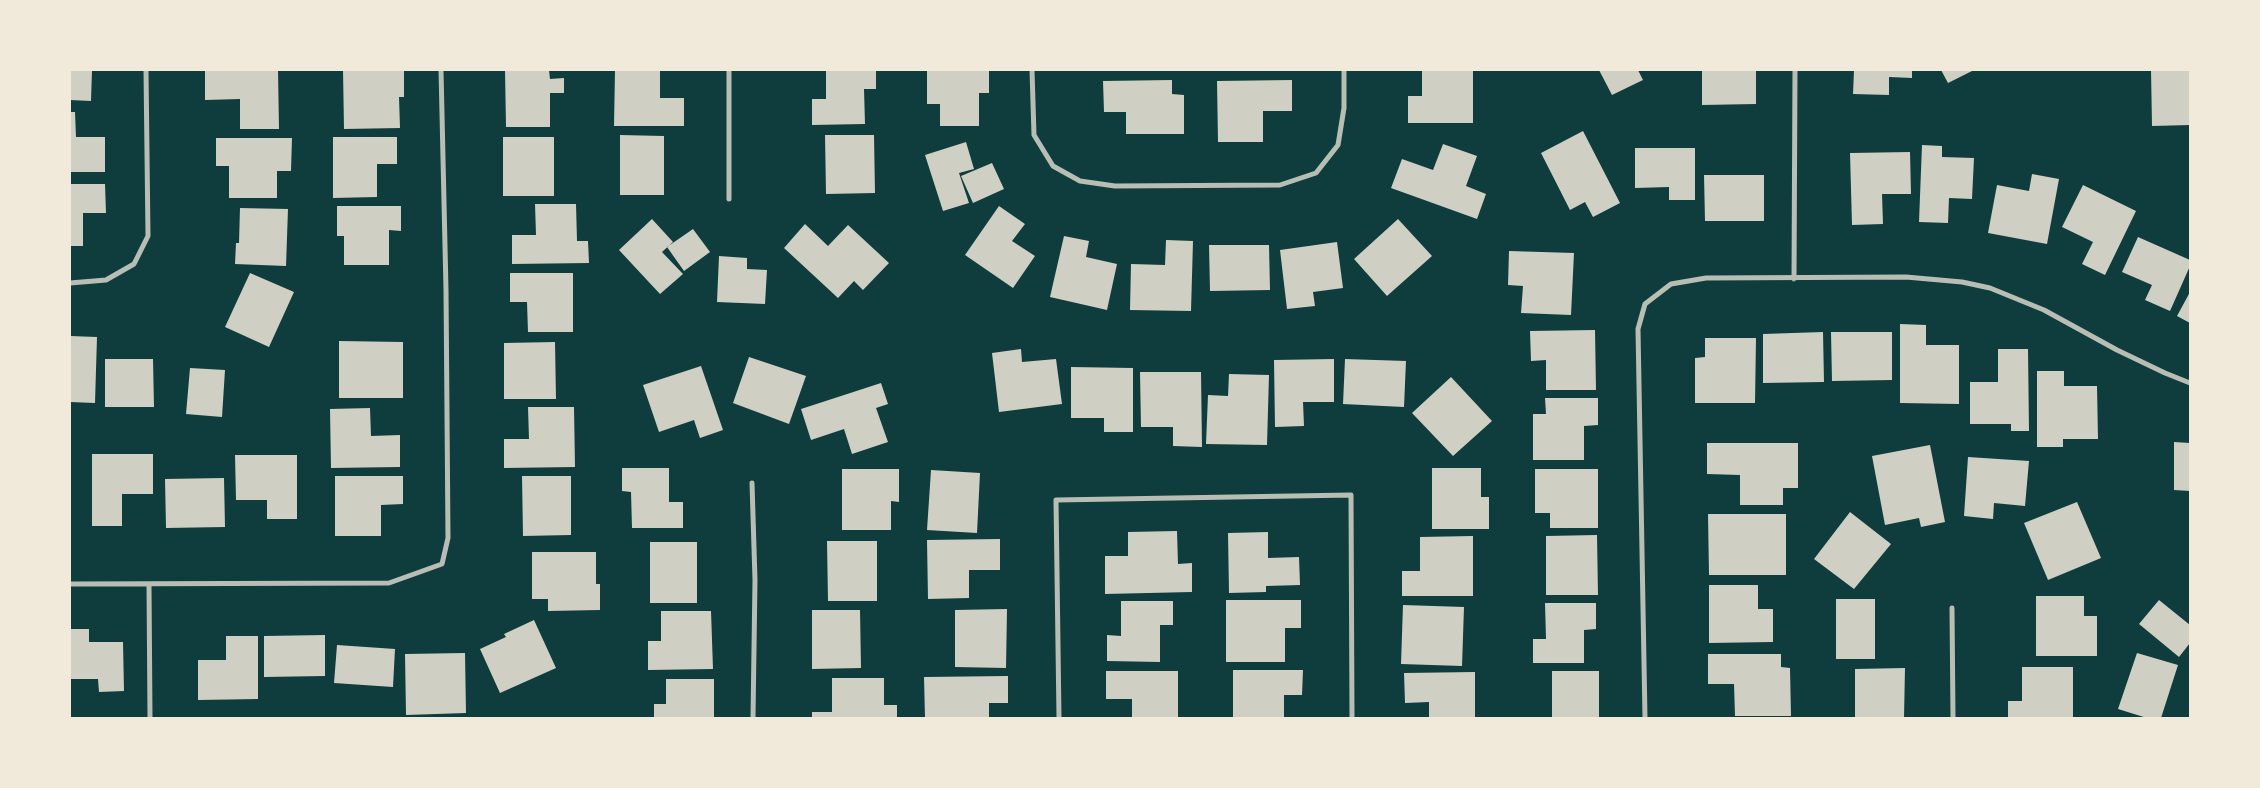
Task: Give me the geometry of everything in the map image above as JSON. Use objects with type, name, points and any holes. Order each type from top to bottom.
[{"type":"street","points":[[70,283],[106,280],[134,264],[148,236],[146,70]]},
{"type":"street","points":[[70,584],[389,583],[442,564],[448,538],[446,290],[441,70]]},
{"type":"street","points":[[729,200],[730,70]]},
{"type":"street","points":[[1032,70],[1034,135],[1053,166],[1080,181],[1114,186],[1280,185],[1316,173],[1338,145],[1344,108],[1344,70]]},
{"type":"street","points":[[1794,279],[1795,70]]},
{"type":"street","points":[[1645,718],[1638,329],[1646,304],[1671,284],[1706,278],[1906,277],[1962,282],[1990,288],[2044,310],[2118,350],[2165,373],[2190,382]]},
{"type":"street","points":[[752,482],[754,580],[753,718]]},
{"type":"street","points":[[1059,718],[1056,500],[1351,495],[1352,718]]},
{"type":"street","points":[[149,584],[150,718]]},
{"type":"street","points":[[1952,608],[1953,718]]},
{"type":"building","points":[[70,70],[92,70],[91,101],[70,100]]},
{"type":"building","points":[[205,70],[278,70],[279,129],[240,129],[240,99],[205,100]]},
{"type":"building","points":[[343,70],[404,70],[404,97],[399,97],[400,128],[344,129]]},
{"type":"building","points":[[505,70],[549,70],[550,79],[564,78],[564,93],[550,93],[550,127],[506,127]]},
{"type":"building","points":[[615,70],[660,70],[660,98],[684,98],[684,126],[614,126]]},
{"type":"building","points":[[826,70],[876,70],[876,89],[864,89],[865,124],[812,125],[812,99],[826,99]]},
{"type":"building","points":[[927,70],[989,70],[989,93],[979,93],[979,126],[940,126],[940,104],[927,104]]},
{"type":"building","points":[[1422,70],[1473,70],[1473,123],[1408,123],[1408,96],[1422,96]]},
{"type":"building","points":[[1599,70],[1638,70],[1643,80],[1612,95]]},
{"type":"building","points":[[1702,70],[1756,70],[1756,104],[1702,105]]},
{"type":"building","points":[[1854,70],[1912,70],[1912,78],[1889,77],[1889,95],[1853,94]]},
{"type":"building","points":[[1941,70],[1974,70],[1948,83]]},
{"type":"building","points":[[2151,70],[2190,70],[2190,125],[2152,126]]},
{"type":"building","points":[[1172,80],[1172,94],[1184,95],[1184,134],[1126,134],[1126,112],[1104,112],[1103,81]]},
{"type":"building","points":[[1292,80],[1292,111],[1263,111],[1263,142],[1218,142],[1217,81]]},
{"type":"building","points":[[70,112],[75,112],[76,137],[105,137],[105,172],[70,172]]},
{"type":"building","points":[[1583,131],[1620,203],[1593,217],[1585,202],[1570,210],[1541,153]]},
{"type":"building","points":[[620,135],[664,136],[664,195],[620,195]]},
{"type":"building","points":[[825,135],[874,135],[875,193],[826,194]]},
{"type":"building","points":[[333,137],[397,137],[397,164],[377,164],[377,197],[333,198]]},
{"type":"building","points":[[503,137],[554,137],[554,196],[503,196]]},
{"type":"building","points":[[216,138],[292,138],[291,171],[277,171],[277,198],[229,198],[229,166],[216,166]]},
{"type":"building","points":[[966,142],[974,169],[959,173],[969,203],[943,211],[925,155]]},
{"type":"building","points":[[1443,144],[1477,156],[1466,186],[1486,194],[1477,219],[1391,188],[1402,159],[1433,170]]},
{"type":"building","points":[[1922,145],[1942,146],[1942,157],[1974,158],[1972,199],[1949,198],[1948,223],[1919,222]]},
{"type":"building","points":[[1635,148],[1695,148],[1695,200],[1669,200],[1669,187],[1635,188]]},
{"type":"building","points":[[1910,152],[1911,194],[1882,194],[1883,224],[1852,225],[1850,153]]},
{"type":"building","points":[[992,163],[1004,189],[973,203],[961,176]]},
{"type":"building","points":[[2032,174],[2059,179],[2047,244],[1988,233],[1997,185],[2029,191]]},
{"type":"building","points":[[1704,175],[1764,175],[1764,221],[1705,221]]},
{"type":"building","points":[[70,184],[105,184],[106,213],[83,213],[83,246],[70,246]]},
{"type":"building","points":[[2083,185],[2136,211],[2105,275],[2082,264],[2093,242],[2062,227]]},
{"type":"building","points":[[535,204],[576,204],[577,241],[588,241],[589,263],[512,264],[512,235],[536,235]]},
{"type":"building","points":[[337,206],[401,206],[401,231],[389,230],[389,265],[344,265],[344,236],[337,236]]},
{"type":"building","points":[[999,206],[1025,224],[1012,241],[1035,256],[1013,288],[965,255]]},
{"type":"building","points":[[240,208],[288,209],[286,266],[235,264],[236,243],[239,243]]},
{"type":"building","points":[[652,219],[673,242],[662,252],[683,274],[660,294],[619,250]]},
{"type":"building","points":[[1398,219],[1432,256],[1387,296],[1354,259]]},
{"type":"building","points":[[805,224],[828,246],[848,225],[889,263],[863,290],[854,281],[838,298],[784,248]]},
{"type":"building","points":[[693,229],[710,252],[684,271],[667,247]]},
{"type":"building","points":[[1064,236],[1089,241],[1086,257],[1117,264],[1107,310],[1050,297]]},
{"type":"building","points":[[2138,237],[2190,260],[2190,266],[2170,311],[2145,300],[2152,285],[2122,272]]},
{"type":"building","points":[[1166,240],[1193,241],[1191,311],[1130,310],[1131,264],[1165,265]]},
{"type":"building","points":[[1337,242],[1343,288],[1313,292],[1315,306],[1287,309],[1280,250]]},
{"type":"building","points":[[1209,245],[1269,245],[1270,290],[1210,291]]},
{"type":"building","points":[[1509,251],[1574,253],[1571,315],[1521,313],[1523,286],[1508,285]]},
{"type":"building","points":[[719,256],[747,258],[747,269],[767,270],[765,304],[717,302]]},
{"type":"building","points":[[250,273],[294,292],[269,347],[225,327]]},
{"type":"building","points":[[510,273],[573,273],[573,332],[528,332],[527,302],[510,302]]},
{"type":"building","points":[[2190,292],[2190,323],[2177,316]]},
{"type":"building","points":[[1900,324],[1926,325],[1926,345],[1959,345],[1959,404],[1900,403]]},
{"type":"building","points":[[1595,330],[1596,390],[1546,390],[1546,360],[1531,361],[1530,331]]},
{"type":"building","points":[[1823,332],[1824,382],[1763,383],[1763,334]]},
{"type":"building","points":[[1831,332],[1892,332],[1892,380],[1832,381]]},
{"type":"building","points":[[70,336],[97,337],[95,403],[70,402]]},
{"type":"building","points":[[1705,338],[1756,338],[1755,403],[1695,403],[1695,358],[1705,357]]},
{"type":"building","points":[[339,341],[403,342],[403,398],[339,398]]},
{"type":"building","points":[[555,342],[556,399],[504,399],[504,343]]},
{"type":"building","points":[[1021,349],[1022,362],[1056,359],[1062,404],[999,412],[992,353]]},
{"type":"building","points":[[1998,349],[2028,349],[2029,431],[2011,431],[2011,424],[1970,424],[1970,382],[1998,382]]},
{"type":"building","points":[[749,357],[806,376],[789,424],[733,403]]},
{"type":"building","points":[[105,359],[153,359],[154,407],[105,407]]},
{"type":"building","points":[[1334,359],[1334,402],[1303,402],[1304,426],[1275,427],[1274,360]]},
{"type":"building","points":[[1345,359],[1406,361],[1404,407],[1343,404]]},
{"type":"building","points":[[701,366],[723,430],[700,438],[694,420],[659,432],[643,385]]},
{"type":"building","points":[[1071,367],[1133,368],[1133,432],[1104,432],[1104,418],[1071,418]]},
{"type":"building","points":[[190,368],[225,370],[222,417],[186,414]]},
{"type":"building","points":[[2037,371],[2064,371],[2064,386],[2097,386],[2098,439],[2063,439],[2063,447],[2037,447]]},
{"type":"building","points":[[1140,372],[1201,372],[1202,447],[1173,446],[1173,427],[1141,427]]},
{"type":"building","points":[[1229,374],[1269,375],[1267,445],[1206,444],[1208,395],[1228,396]]},
{"type":"building","points":[[1451,377],[1492,421],[1453,456],[1412,413]]},
{"type":"building","points":[[881,383],[888,404],[876,408],[888,442],[852,454],[844,429],[811,440],[801,409]]},
{"type":"building","points":[[1545,398],[1598,398],[1598,425],[1584,426],[1584,460],[1533,460],[1533,414],[1546,414]]},
{"type":"building","points":[[528,407],[574,407],[575,467],[504,468],[504,439],[529,439]]},
{"type":"building","points":[[370,408],[371,436],[400,435],[400,467],[331,468],[330,409]]},
{"type":"building","points":[[2174,442],[2190,443],[2190,491],[2174,490]]},
{"type":"building","points":[[1707,443],[1798,443],[1798,488],[1783,488],[1783,505],[1740,505],[1740,475],[1707,474]]},
{"type":"building","points":[[1930,445],[1945,522],[1921,527],[1919,518],[1885,525],[1872,456]]},
{"type":"building","points":[[92,454],[153,454],[153,494],[122,494],[122,526],[92,526]]},
{"type":"building","points":[[235,455],[297,455],[297,519],[267,519],[267,500],[236,500]]},
{"type":"building","points":[[1968,457],[2029,461],[2025,506],[1994,503],[1993,519],[1964,516]]},
{"type":"building","points":[[622,468],[669,468],[669,502],[683,502],[683,528],[632,528],[631,492],[622,491]]},
{"type":"building","points":[[1432,468],[1481,468],[1481,497],[1489,497],[1489,529],[1432,529]]},
{"type":"building","points":[[842,469],[899,469],[899,502],[891,501],[891,530],[842,530]]},
{"type":"building","points":[[1535,469],[1598,469],[1598,528],[1550,528],[1550,513],[1535,513]]},
{"type":"building","points":[[931,470],[980,473],[977,533],[927,530]]},
{"type":"building","points":[[335,476],[403,476],[403,504],[381,505],[381,536],[335,536]]},
{"type":"building","points":[[522,476],[571,476],[571,535],[523,536]]},
{"type":"building","points":[[224,478],[225,527],[166,528],[165,479]]},
{"type":"building","points":[[2077,502],[2101,558],[2048,580],[2024,523]]},
{"type":"building","points":[[1850,512],[1891,544],[1854,589],[1814,559]]},
{"type":"building","points":[[1708,514],[1786,514],[1786,575],[1709,575]]},
{"type":"building","points":[[1177,531],[1178,564],[1192,563],[1192,592],[1105,594],[1105,556],[1128,556],[1128,532]]},
{"type":"building","points":[[1268,532],[1268,558],[1299,557],[1300,585],[1266,586],[1266,592],[1229,593],[1228,533]]},
{"type":"building","points":[[1597,535],[1598,595],[1546,595],[1546,536]]},
{"type":"building","points":[[1473,536],[1473,596],[1402,596],[1402,571],[1420,571],[1420,537]]},
{"type":"building","points":[[1000,539],[1000,570],[969,570],[969,598],[928,599],[927,540]]},
{"type":"building","points":[[827,541],[877,541],[877,601],[828,601]]},
{"type":"building","points":[[650,542],[697,542],[697,603],[650,603]]},
{"type":"building","points":[[532,552],[596,552],[596,584],[600,584],[600,610],[548,611],[548,599],[532,599]]},
{"type":"building","points":[[1709,585],[1758,585],[1758,609],[1773,609],[1773,642],[1709,643]]},
{"type":"building","points":[[2036,596],[2084,596],[2084,616],[2097,616],[2097,656],[2036,656]]},
{"type":"building","points":[[1836,599],[1875,599],[1875,659],[1836,659]]},
{"type":"building","points":[[1226,600],[1301,600],[1301,628],[1285,628],[1285,662],[1226,662]]},
{"type":"building","points":[[2159,600],[2190,625],[2190,643],[2179,657],[2139,624]]},
{"type":"building","points":[[1121,601],[1173,601],[1173,625],[1160,625],[1160,662],[1107,661],[1107,635],[1121,636]]},
{"type":"building","points":[[1545,603],[1596,603],[1596,629],[1584,630],[1584,663],[1533,663],[1533,639],[1546,639]]},
{"type":"building","points":[[1403,605],[1464,607],[1462,666],[1401,664]]},
{"type":"building","points":[[1007,609],[1006,668],[955,667],[955,610]]},
{"type":"building","points":[[812,610],[860,610],[861,668],[812,669]]},
{"type":"building","points":[[661,611],[711,611],[713,669],[648,670],[648,641],[661,641]]},
{"type":"building","points":[[534,620],[556,668],[500,693],[480,649],[506,637],[504,634]]},
{"type":"building","points":[[70,629],[89,629],[89,642],[123,642],[124,691],[99,692],[98,679],[70,679]]},
{"type":"building","points":[[325,635],[325,676],[264,677],[264,636]]},
{"type":"building","points":[[226,636],[258,636],[258,699],[198,700],[198,660],[226,660]]},
{"type":"building","points":[[337,645],[395,649],[393,687],[334,683]]},
{"type":"building","points":[[465,653],[466,713],[406,715],[405,654]]},
{"type":"building","points":[[2137,653],[2178,665],[2161,718],[2147,718],[2118,709]]},
{"type":"building","points":[[1708,654],[1781,654],[1781,667],[1790,668],[1791,716],[1735,716],[1734,684],[1708,684]]},
{"type":"building","points":[[2022,667],[2073,667],[2073,718],[2008,718],[2008,701],[2022,701]]},
{"type":"building","points":[[1905,668],[1904,718],[1855,718],[1855,669]]},
{"type":"building","points":[[1233,670],[1303,670],[1302,695],[1284,695],[1284,718],[1233,718]]},
{"type":"building","points":[[1106,671],[1178,671],[1178,718],[1132,718],[1132,699],[1106,699]]},
{"type":"building","points":[[1552,671],[1599,671],[1599,718],[1552,718]]},
{"type":"building","points":[[1475,672],[1475,718],[1429,718],[1429,702],[1405,703],[1404,673]]},
{"type":"building","points":[[1008,676],[1008,703],[989,703],[989,718],[925,718],[924,677]]},
{"type":"building","points":[[832,678],[884,678],[884,705],[897,705],[897,718],[812,718],[812,712],[832,712]]},
{"type":"building","points":[[666,679],[714,679],[714,718],[654,718],[654,704],[666,704]]}]
